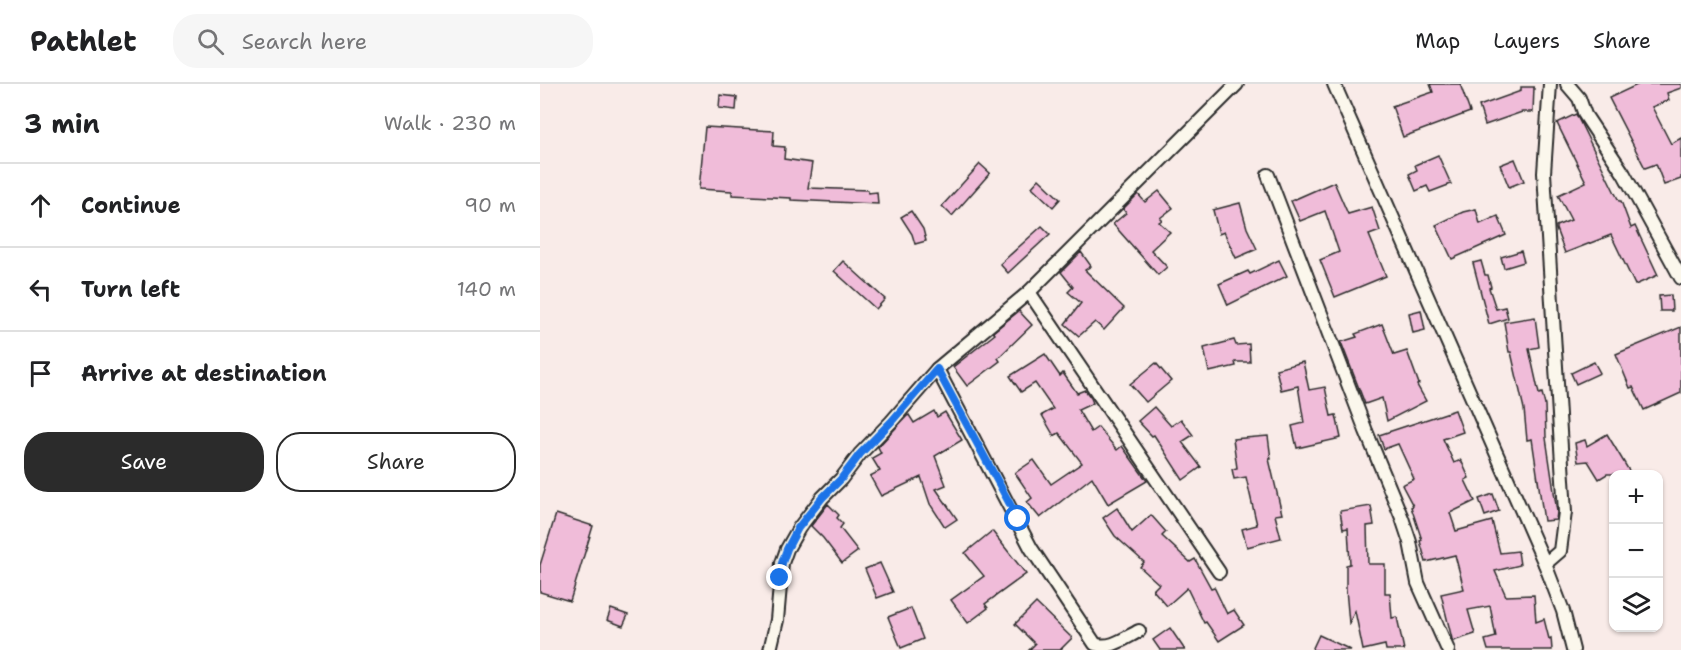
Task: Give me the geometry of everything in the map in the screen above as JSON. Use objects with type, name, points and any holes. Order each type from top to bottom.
[{"type":"street","points":[[770,650],[777,620],[782,563],[798,528],[822,498],[937,369],[1029,292],[1237,84]]},
{"type":"street","points":[[1334,84],[1545,564],[1563,611],[1573,650]]},
{"type":"street","points":[[1545,564],[1560,550],[1565,512],[1544,173],[1550,84]]},
{"type":"street","points":[[1567,84],[1579,98],[1585,115],[1624,174],[1681,278]]},
{"type":"street","points":[[1268,175],[1366,431],[1402,518],[1410,542],[1418,583],[1448,650]]},
{"type":"street","points":[[1029,292],[1219,572]]},
{"type":"street","points":[[937,369],[1032,548],[1095,644],[1102,647],[1112,645],[1139,631]]},
{"type":"building","points":[[1430,84],[1460,84],[1470,112],[1403,137],[1392,106],[1433,92]]},
{"type":"building","points":[[1639,84],[1681,84],[1681,88],[1667,93],[1669,100],[1652,107],[1671,144],[1681,138],[1681,179],[1664,185],[1656,164],[1645,168],[1609,98]]},
{"type":"building","points":[[1521,87],[1534,87],[1533,112],[1522,112],[1485,125],[1479,106],[1521,91]]},
{"type":"building","points":[[720,95],[737,97],[736,110],[719,108]]},
{"type":"building","points":[[1576,114],[1621,201],[1631,228],[1635,226],[1658,275],[1635,285],[1611,235],[1565,253],[1556,229],[1556,226],[1571,220],[1558,195],[1586,182],[1557,123]]},
{"type":"building","points":[[705,127],[774,131],[773,146],[785,147],[784,159],[812,163],[808,188],[877,192],[878,204],[791,200],[791,198],[732,195],[732,191],[699,189]]},
{"type":"building","points":[[1438,155],[1451,184],[1430,192],[1427,186],[1416,191],[1409,174],[1417,170],[1415,165]]},
{"type":"building","points":[[1515,159],[1524,181],[1509,187],[1500,165]]},
{"type":"building","points":[[980,164],[990,173],[952,216],[942,206]]},
{"type":"building","points":[[1039,179],[1060,199],[1053,207],[1032,187]]},
{"type":"building","points":[[1334,182],[1348,214],[1372,207],[1380,231],[1369,235],[1386,276],[1335,297],[1320,260],[1339,252],[1325,211],[1300,221],[1291,201]]},
{"type":"building","points":[[1159,191],[1173,208],[1160,218],[1162,220],[1159,222],[1170,232],[1151,250],[1167,267],[1158,275],[1113,224],[1126,213],[1123,209],[1138,194],[1145,202]]},
{"type":"building","points":[[1240,203],[1247,228],[1257,249],[1236,258],[1224,232],[1219,234],[1213,210]]},
{"type":"building","points":[[1476,209],[1480,224],[1498,216],[1506,235],[1452,259],[1436,225],[1463,212]]},
{"type":"building","points":[[911,211],[923,229],[926,241],[915,244],[912,234],[901,217]]},
{"type":"building","points":[[1042,226],[1050,234],[1008,273],[1000,264]]},
{"type":"building","points":[[1521,251],[1524,262],[1504,268],[1501,257]]},
{"type":"building","points":[[1081,252],[1091,266],[1085,270],[1124,308],[1104,330],[1095,322],[1079,336],[1065,324],[1081,303],[1068,292],[1073,287],[1061,272]]},
{"type":"building","points":[[1279,260],[1287,276],[1228,305],[1219,284],[1248,271],[1250,274]]},
{"type":"building","points":[[843,261],[885,299],[876,309],[834,271]]},
{"type":"building","points":[[1481,261],[1485,275],[1488,275],[1491,287],[1489,288],[1496,309],[1505,307],[1508,318],[1489,324],[1473,263]]},
{"type":"building","points":[[1671,295],[1672,311],[1660,311],[1659,296]]},
{"type":"building","points":[[1421,310],[1425,330],[1413,333],[1409,313]]},
{"type":"building","points":[[1019,311],[1032,325],[998,358],[1000,361],[967,386],[953,367],[995,334],[993,332]]},
{"type":"building","points":[[1535,317],[1539,347],[1529,349],[1539,394],[1542,393],[1545,405],[1546,438],[1557,512],[1556,520],[1544,521],[1532,439],[1527,440],[1524,409],[1511,352],[1509,352],[1504,322]]},
{"type":"building","points":[[1382,324],[1394,355],[1407,351],[1419,384],[1417,385],[1426,401],[1387,421],[1382,398],[1365,404],[1341,342],[1357,337],[1355,334]]},
{"type":"building","points":[[1681,327],[1681,393],[1644,410],[1633,387],[1630,388],[1616,354]]},
{"type":"building","points":[[1234,340],[1236,345],[1249,344],[1250,362],[1235,362],[1236,366],[1209,372],[1204,348]]},
{"type":"building","points":[[1045,354],[1060,376],[1063,373],[1077,393],[1085,390],[1091,398],[1093,403],[1078,410],[1091,432],[1098,427],[1117,450],[1122,446],[1147,481],[1108,504],[1092,477],[1040,518],[1027,502],[1032,498],[1015,473],[1034,460],[1051,484],[1082,463],[1059,433],[1054,436],[1042,415],[1053,409],[1035,383],[1021,392],[1010,376]]},
{"type":"building","points":[[1303,362],[1309,390],[1325,387],[1331,416],[1336,415],[1341,438],[1297,448],[1292,426],[1304,423],[1298,386],[1281,390],[1276,369]]},
{"type":"building","points":[[1594,362],[1600,373],[1576,384],[1571,373]]},
{"type":"building","points":[[1156,363],[1171,381],[1146,402],[1130,384]]},
{"type":"building","points":[[1154,407],[1171,426],[1181,419],[1193,435],[1182,442],[1201,467],[1183,480],[1154,435],[1152,436],[1138,421]]},
{"type":"building","points":[[1455,410],[1463,432],[1443,439],[1454,463],[1461,460],[1469,478],[1465,480],[1475,501],[1450,513],[1456,531],[1492,521],[1500,553],[1518,551],[1520,565],[1495,571],[1506,596],[1534,595],[1536,622],[1544,619],[1549,639],[1551,638],[1552,650],[1488,650],[1485,640],[1496,637],[1490,606],[1468,610],[1475,634],[1453,641],[1452,639],[1441,594],[1464,589],[1455,555],[1426,562],[1420,541],[1422,540],[1411,507],[1413,506],[1402,485],[1414,479],[1398,444],[1384,449],[1379,435]]},
{"type":"building","points":[[934,411],[937,417],[945,412],[962,440],[935,456],[946,485],[936,489],[957,519],[945,527],[930,504],[921,477],[881,496],[870,476],[880,471],[872,458],[881,453],[878,447],[907,416],[909,415],[914,423]]},
{"type":"building","points":[[1607,434],[1629,470],[1609,470],[1609,474],[1599,479],[1588,461],[1578,462],[1575,443],[1585,440],[1587,446]]},
{"type":"building","points":[[1268,436],[1271,459],[1269,459],[1282,514],[1275,515],[1281,538],[1247,547],[1242,529],[1257,525],[1246,477],[1234,479],[1232,469],[1237,468],[1233,439]]},
{"type":"building","points":[[1493,494],[1499,511],[1485,516],[1479,499]]},
{"type":"building","points":[[828,504],[839,515],[837,518],[843,524],[840,528],[858,551],[842,563],[811,526]]},
{"type":"building","points":[[1371,506],[1374,525],[1367,526],[1368,564],[1385,564],[1385,593],[1390,593],[1392,618],[1397,617],[1404,650],[1386,650],[1385,645],[1363,650],[1355,611],[1349,623],[1346,589],[1346,565],[1350,564],[1348,528],[1343,529],[1340,511]]},
{"type":"building","points":[[1117,508],[1132,532],[1151,515],[1166,532],[1162,536],[1190,562],[1195,559],[1211,588],[1214,587],[1227,614],[1234,610],[1244,625],[1219,641],[1206,622],[1204,623],[1187,588],[1167,606],[1153,590],[1159,584],[1140,567],[1144,562],[1115,536],[1103,518]]},
{"type":"building","points":[[556,514],[593,526],[570,601],[540,592],[540,565]]},
{"type":"building","points":[[992,531],[1026,574],[985,604],[988,608],[968,623],[951,600],[984,576],[965,553]]},
{"type":"building","points":[[880,563],[893,592],[877,598],[865,569]]},
{"type":"building","points":[[1036,603],[1072,638],[1060,650],[1029,650],[1035,644],[1015,624]]},
{"type":"building","points":[[911,608],[923,639],[901,648],[888,617]]},
{"type":"building","points":[[611,609],[628,615],[623,626],[607,620]]},
{"type":"building","points":[[1170,628],[1185,650],[1160,650],[1153,640]]},
{"type":"building","points":[[1319,635],[1351,650],[1312,650]]},
{"type":"route","points":[[780,578],[787,549],[798,528],[860,454],[937,369],[1018,519]]}]
